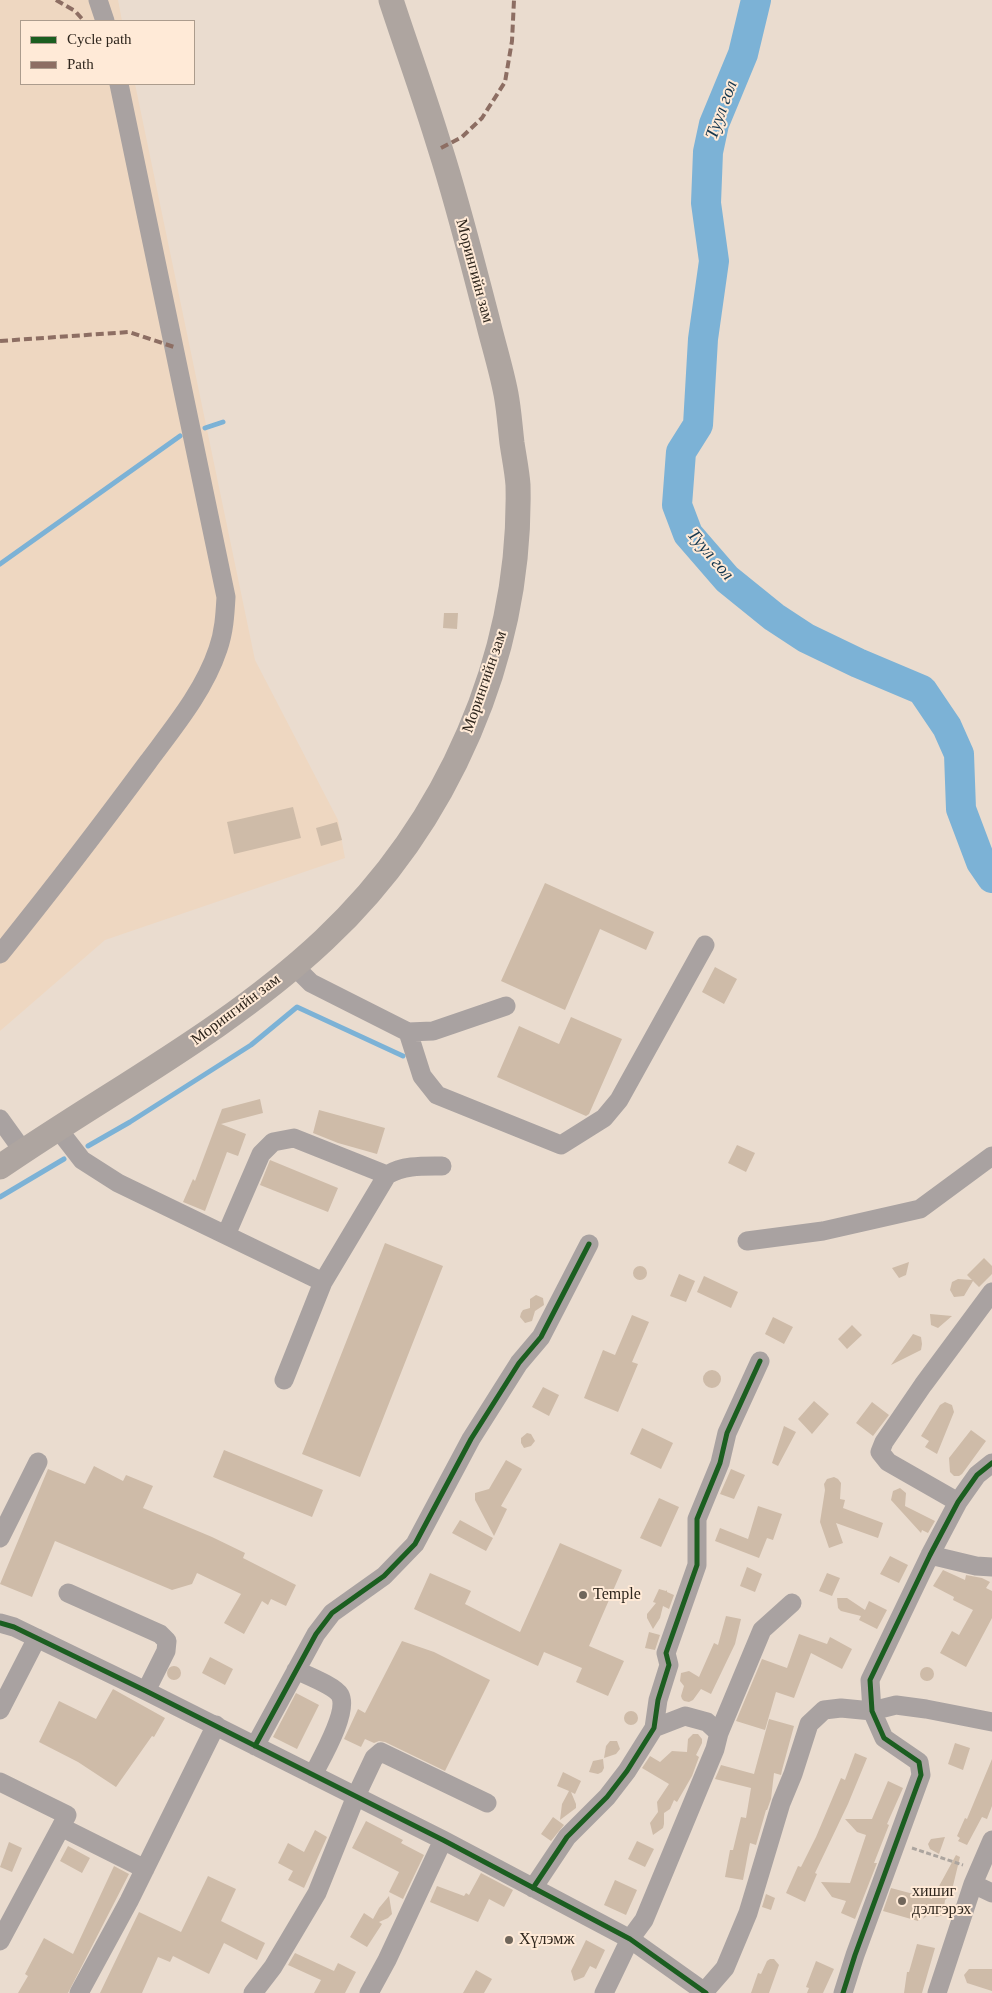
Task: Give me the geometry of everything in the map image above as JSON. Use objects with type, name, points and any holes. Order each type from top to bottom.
[{"type":"main road","name":"Морингийн зам","points":[[0,1167],[155,1068],[233,1014],[294,966],[357,907],[398,856],[430,807],[455,761],[479,710],[497,656],[511,594],[516,542],[518,482],[506,393],[441,148],[391,0]]},
{"type":"street","points":[[98,0],[104,20]]},
{"type":"street","points":[[0,954],[93,838],[189,706],[211,666],[224,626],[226,597],[119,85]]},
{"type":"street","points":[[408,1032],[422,1076],[437,1095],[561,1145],[604,1118],[619,1100],[705,945]]},
{"type":"street","points":[[294,966],[311,983],[408,1032],[433,1032],[506,1006]]},
{"type":"street","points":[[0,1118],[23,1151]]},
{"type":"street","points":[[58,1129],[82,1160],[118,1183],[323,1282]]},
{"type":"street","points":[[226,1235],[262,1154],[274,1142],[294,1138],[386,1175]]},
{"type":"street","points":[[747,1241],[823,1232],[920,1209],[992,1156]]},
{"type":"street","points":[[284,1380],[323,1282],[386,1175],[397,1169],[442,1166]]},
{"type":"street","points":[[254,1746],[316,1634],[332,1614],[384,1576],[415,1544],[471,1439],[519,1363],[541,1337],[589,1244]]},
{"type":"street","points":[[958,1502],[888,1462],[880,1452],[884,1442],[917,1393],[992,1292]]},
{"type":"street","points":[[533,1888],[567,1837],[607,1797],[627,1771],[654,1728],[658,1700],[669,1665],[666,1654],[697,1565],[698,1519],[720,1463],[727,1433],[760,1361]]},
{"type":"street","points":[[0,1538],[38,1462]]},
{"type":"street","points":[[843,1993],[855,1955],[921,1775],[919,1762],[884,1738],[872,1711],[870,1680],[930,1555],[958,1502],[977,1475],[992,1463]]},
{"type":"street","points":[[930,1555],[992,1568]]},
{"type":"street","points":[[68,1594],[160,1634],[168,1641],[166,1651],[146,1690]]},
{"type":"street","points":[[604,1993],[630,1939],[644,1920],[762,1630],[792,1603]]},
{"type":"street","points":[[0,1623],[38,1638],[146,1690],[444,1840],[630,1939],[705,1992],[724,1968],[748,1913],[781,1804],[809,1724],[824,1710],[841,1708],[872,1711],[896,1706],[926,1709],[992,1722]]},
{"type":"street","points":[[0,1710],[38,1638]]},
{"type":"street","points":[[296,1670],[333,1689],[340,1695],[339,1720],[313,1775]]},
{"type":"street","points":[[654,1728],[685,1716],[708,1722],[719,1733]]},
{"type":"street","points":[[79,1993],[216,1725]]},
{"type":"street","points":[[253,1993],[273,1967],[318,1893],[356,1796],[374,1758],[381,1752],[487,1803]]},
{"type":"street","points":[[0,1782],[67,1815],[0,1941]]},
{"type":"street","points":[[60,1827],[144,1869]]},
{"type":"street","points":[[368,1993],[387,1960],[444,1840]]},
{"type":"street","points":[[937,1993],[976,1877],[992,1840]]},
{"type":"street","points":[[976,1877],[992,1893]]},
{"type":"path","points":[[897,1843],[976,1877]]},
{"type":"shaded area","points":[[0,0],[118,0],[122,20],[20,20],[20,85],[135,85],[255,660],[338,820],[345,858],[105,940],[0,1031]]},
{"type":"building","points":[[444,613],[458,613],[457,629],[443,628]]},
{"type":"building","points":[[293,807],[301,838],[234,854],[227,822]]},
{"type":"building","points":[[337,822],[342,840],[321,846],[316,828]]},
{"type":"building","points":[[545,883],[654,932],[646,950],[600,929],[565,1010],[501,981]]},
{"type":"building","points":[[715,967],[737,979],[724,1004],[702,992]]},
{"type":"building","points":[[571,1017],[622,1039],[589,1114],[586,1116],[497,1077],[519,1026],[559,1044]]},
{"type":"building","points":[[260,1099],[263,1113],[221,1124],[246,1134],[238,1156],[227,1152],[205,1211],[183,1202],[193,1179],[195,1181],[222,1109]]},
{"type":"building","points":[[319,1110],[385,1128],[377,1154],[338,1143],[313,1133]]},
{"type":"building","points":[[737,1145],[755,1153],[746,1172],[728,1163]]},
{"type":"building","points":[[270,1160],[338,1188],[328,1212],[260,1185]]},
{"type":"building","points":[[385,1243],[443,1266],[360,1477],[302,1454]]},
{"type":"building","points":[[984,1258],[992,1266],[992,1274],[979,1287],[973,1281],[964,1296],[954,1297],[950,1290],[952,1282],[958,1279],[972,1280],[967,1275]]},
{"type":"building","points":[[909,1262],[906,1275],[899,1278],[892,1268]]},
{"type":"building","points":[[637,1266],[643,1266],[647,1273],[643,1280],[637,1280],[633,1276],[633,1270]]},
{"type":"building","points":[[679,1274],[695,1281],[686,1302],[670,1296]]},
{"type":"building","points":[[704,1276],[738,1292],[731,1308],[697,1292]]},
{"type":"building","points":[[536,1295],[543,1298],[544,1305],[535,1311],[532,1321],[525,1323],[520,1317],[521,1313],[523,1310],[530,1308],[530,1299]]},
{"type":"building","points":[[930,1314],[952,1316],[938,1328],[931,1325]]},
{"type":"building","points":[[632,1315],[649,1322],[632,1362],[638,1364],[618,1412],[584,1398],[603,1350],[615,1355]]},
{"type":"building","points":[[773,1317],[793,1327],[784,1344],[765,1334]]},
{"type":"building","points":[[852,1325],[862,1335],[847,1349],[838,1339]]},
{"type":"building","points":[[913,1334],[921,1337],[921,1350],[891,1365]]},
{"type":"building","points":[[712,1370],[718,1373],[721,1379],[718,1385],[712,1388],[706,1385],[703,1379],[706,1373]]},
{"type":"building","points":[[543,1387],[559,1395],[549,1416],[532,1407]]},
{"type":"building","points":[[814,1401],[829,1414],[812,1434],[798,1419]]},
{"type":"building","points":[[872,1402],[889,1415],[873,1436],[856,1423]]},
{"type":"building","points":[[945,1402],[952,1405],[954,1412],[937,1454],[925,1447],[929,1441],[921,1436],[940,1405]]},
{"type":"building","points":[[784,1426],[796,1432],[778,1466],[772,1463]]},
{"type":"building","points":[[642,1428],[673,1443],[661,1469],[630,1454]]},
{"type":"building","points":[[971,1430],[986,1441],[962,1474],[954,1476],[950,1472],[949,1458]]},
{"type":"building","points":[[527,1433],[531,1434],[535,1441],[531,1446],[524,1448],[521,1438]]},
{"type":"building","points":[[224,1450],[323,1490],[312,1517],[213,1477]]},
{"type":"building","points":[[506,1460],[522,1469],[501,1506],[507,1509],[494,1536],[475,1500],[475,1493],[489,1489]]},
{"type":"building","points":[[94,1466],[123,1481],[126,1475],[153,1486],[143,1508],[245,1553],[243,1558],[296,1585],[286,1606],[271,1599],[268,1605],[262,1601],[244,1634],[224,1623],[241,1594],[197,1573],[192,1584],[172,1590],[55,1541],[32,1597],[0,1584],[48,1469],[85,1484]]},
{"type":"building","points":[[731,1469],[745,1475],[734,1499],[720,1494]]},
{"type":"building","points":[[834,1477],[841,1483],[840,1499],[845,1500],[843,1508],[883,1523],[878,1538],[836,1523],[843,1543],[829,1548],[820,1522],[825,1490],[824,1484],[827,1479]]},
{"type":"building","points":[[900,1488],[906,1493],[905,1506],[935,1521],[928,1533],[922,1530],[921,1533],[891,1500],[893,1491]]},
{"type":"building","points":[[659,1498],[679,1507],[661,1547],[640,1538]]},
{"type":"building","points":[[758,1506],[782,1514],[773,1540],[767,1538],[759,1558],[715,1541],[720,1528],[748,1539]]},
{"type":"building","points":[[460,1520],[493,1538],[486,1551],[452,1533]]},
{"type":"building","points":[[560,1543],[622,1570],[589,1646],[624,1661],[608,1696],[576,1682],[582,1668],[544,1652],[538,1666],[414,1609],[430,1573],[471,1591],[465,1604],[520,1632]]},
{"type":"building","points":[[890,1556],[908,1565],[899,1583],[880,1574]]},
{"type":"building","points":[[747,1567],[762,1574],[755,1592],[740,1586]]},
{"type":"building","points":[[943,1570],[965,1580],[966,1575],[982,1578],[990,1582],[986,1588],[992,1591],[992,1618],[966,1667],[940,1653],[952,1631],[959,1635],[973,1610],[953,1600],[954,1597],[933,1586]]},
{"type":"building","points":[[827,1573],[840,1578],[832,1596],[819,1591]]},
{"type":"building","points":[[659,1589],[667,1590],[667,1592],[674,1595],[669,1609],[663,1606],[660,1618],[653,1629],[647,1614],[656,1603],[653,1602]]},
{"type":"building","points":[[837,1598],[847,1598],[865,1610],[869,1601],[887,1610],[877,1629],[859,1620],[861,1616],[841,1611],[838,1608]]},
{"type":"building","points":[[726,1616],[741,1619],[735,1644],[711,1694],[701,1689],[693,1700],[689,1702],[684,1701],[681,1696],[684,1686],[680,1681],[681,1673],[689,1671],[699,1677],[714,1643],[718,1645]]},
{"type":"building","points":[[649,1632],[660,1635],[655,1650],[645,1648]]},
{"type":"building","points":[[799,1634],[827,1644],[830,1637],[852,1649],[842,1669],[811,1653],[794,1698],[776,1692],[765,1730],[736,1721],[762,1659],[787,1668]]},
{"type":"building","points":[[402,1641],[434,1652],[490,1680],[445,1771],[385,1742],[379,1741],[374,1743],[365,1739],[361,1747],[344,1739],[358,1709],[365,1713]]},
{"type":"building","points":[[210,1657],[233,1669],[225,1685],[202,1673]]},
{"type":"building","points":[[174,1666],[179,1668],[181,1673],[179,1678],[174,1680],[169,1678],[167,1673],[169,1668]]},
{"type":"building","points":[[924,1667],[930,1667],[934,1674],[930,1681],[924,1681],[920,1677],[920,1671]]},
{"type":"building","points":[[113,1689],[165,1718],[154,1737],[152,1736],[116,1787],[78,1762],[39,1742],[59,1701],[96,1719]]},
{"type":"building","points":[[296,1693],[319,1705],[297,1749],[273,1737]]},
{"type":"building","points":[[628,1711],[634,1711],[638,1718],[634,1725],[628,1725],[624,1721],[624,1715]]},
{"type":"building","points":[[769,1719],[794,1726],[781,1775],[774,1773],[771,1799],[756,1845],[750,1843],[743,1880],[725,1877],[730,1850],[733,1850],[741,1817],[746,1818],[751,1788],[715,1779],[721,1765],[754,1774]]},
{"type":"building","points":[[693,1734],[698,1734],[702,1739],[702,1743],[696,1755],[699,1757],[692,1776],[677,1802],[674,1800],[670,1809],[664,1813],[663,1828],[653,1835],[650,1823],[658,1812],[657,1802],[669,1784],[642,1768],[650,1756],[660,1762],[672,1751],[687,1752],[688,1739]]},
{"type":"building","points":[[610,1741],[617,1741],[620,1749],[616,1754],[604,1758],[606,1746]]},
{"type":"building","points":[[955,1743],[970,1748],[963,1770],[948,1764]]},
{"type":"building","points":[[855,1753],[867,1758],[848,1804],[815,1873],[817,1874],[805,1902],[786,1893],[798,1866],[801,1867],[816,1837],[841,1778],[845,1780]]},
{"type":"building","points":[[603,1759],[604,1768],[602,1772],[598,1774],[589,1772],[593,1761]]},
{"type":"building","points":[[992,1759],[992,1806],[987,1819],[982,1817],[967,1845],[958,1841],[960,1838],[957,1836],[965,1818],[967,1819]]},
{"type":"building","points":[[563,1772],[581,1781],[575,1794],[571,1792],[576,1808],[560,1820],[562,1804],[569,1791],[557,1786]]},
{"type":"building","points":[[888,1781],[903,1788],[887,1824],[889,1825],[874,1863],[877,1863],[855,1919],[841,1913],[846,1901],[832,1897],[821,1882],[850,1883],[866,1835],[857,1832],[845,1819],[872,1819]]},
{"type":"building","points":[[553,1817],[564,1825],[551,1841],[541,1834]]},
{"type":"building","points":[[366,1821],[403,1840],[401,1843],[424,1855],[403,1899],[389,1892],[399,1872],[352,1848]]},
{"type":"building","points":[[315,1830],[327,1837],[304,1888],[288,1880],[293,1871],[278,1863],[288,1843],[304,1852]]},
{"type":"building","points":[[945,1837],[939,1854],[930,1849],[928,1844],[931,1839]]},
{"type":"building","points":[[637,1841],[654,1849],[645,1867],[628,1859]]},
{"type":"building","points":[[9,1842],[22,1848],[12,1872],[0,1867]]},
{"type":"building","points":[[68,1846],[90,1858],[82,1873],[60,1861]]},
{"type":"building","points":[[956,1855],[960,1857],[951,1894],[945,1900],[943,1915],[937,1917],[929,1914],[923,1919],[925,1913],[922,1912],[918,1921],[883,1911],[891,1888],[932,1899]]},
{"type":"building","points":[[114,1866],[129,1874],[68,1993],[18,1993],[28,1976],[25,1974],[44,1938],[73,1954]]},
{"type":"building","points":[[481,1873],[513,1890],[504,1907],[489,1899],[478,1922],[430,1902],[437,1886],[464,1896],[466,1893],[469,1895]]},
{"type":"building","points":[[208,1876],[236,1889],[221,1921],[265,1943],[257,1960],[224,1943],[209,1974],[173,1956],[170,1962],[158,1957],[142,1993],[100,1993],[139,1912],[181,1932]]},
{"type":"building","points":[[615,1880],[637,1890],[626,1915],[604,1905]]},
{"type":"building","points":[[766,1894],[775,1898],[771,1910],[762,1907]]},
{"type":"building","points":[[389,1896],[392,1914],[379,1922],[382,1924],[367,1947],[350,1937],[364,1913],[373,1919]]},
{"type":"building","points":[[586,1940],[605,1950],[596,1969],[590,1966],[584,1977],[574,1981],[571,1971]]},
{"type":"building","points":[[917,1944],[935,1948],[922,1993],[904,1993],[907,1972],[909,1972]]},
{"type":"building","points":[[295,1953],[334,1971],[338,1963],[356,1972],[345,1993],[314,1993],[321,1980],[288,1965]]},
{"type":"building","points":[[774,1959],[779,1965],[769,1993],[751,1993],[758,1973],[761,1974],[767,1961]]},
{"type":"building","points":[[816,1961],[834,1969],[823,1993],[807,1993],[809,1988],[806,1987]]},
{"type":"building","points":[[969,1969],[992,1969],[992,1991],[967,1983],[964,1975]]},
{"type":"building","points":[[476,1970],[492,1979],[484,1993],[463,1993]]},
{"type":"waterway","name":"Туул гол","points":[[756,0],[743,54],[714,124],[708,152],[706,203],[714,261],[703,339],[698,425],[681,452],[677,505],[688,534],[727,579],[774,617],[806,638],[858,663],[922,690],[947,727],[959,754],[961,809],[981,862],[992,878]]},
{"type":"waterway","points":[[205,428],[223,422]]},
{"type":"waterway","points":[[0,564],[180,436]]},
{"type":"waterway","points":[[88,1146],[130,1122],[251,1045],[297,1007],[403,1056]]},
{"type":"waterway","points":[[0,1197],[64,1159]]},
{"type":"marked path","points":[[56,0],[75,11],[83,20]]},
{"type":"marked path","points":[[441,148],[462,137],[482,118],[505,82],[512,41],[514,0]]},
{"type":"marked path","points":[[0,341],[129,332],[174,347]]},
{"type":"cycle path","points":[[255,1746],[316,1634],[332,1613],[384,1576],[415,1544],[471,1439],[519,1363],[541,1337],[589,1244]]},
{"type":"cycle path","points":[[533,1888],[567,1837],[607,1797],[627,1771],[654,1728],[658,1700],[669,1665],[666,1653],[697,1565],[697,1519],[720,1463],[727,1433],[760,1361]]},
{"type":"cycle path","points":[[843,1993],[855,1955],[921,1775],[919,1762],[884,1738],[872,1711],[870,1680],[930,1555],[958,1502],[977,1475],[992,1463]]},
{"type":"cycle path","points":[[0,1623],[14,1627],[146,1691],[443,1840],[630,1939],[706,1993]]},
{"type":"place","name":"Temple","points":[[583,1595]]},
{"type":"place","name":"хишиг дэлгэрэх","points":[[902,1901]]},
{"type":"place","name":"Хүлэмж","points":[[509,1940]]}]
